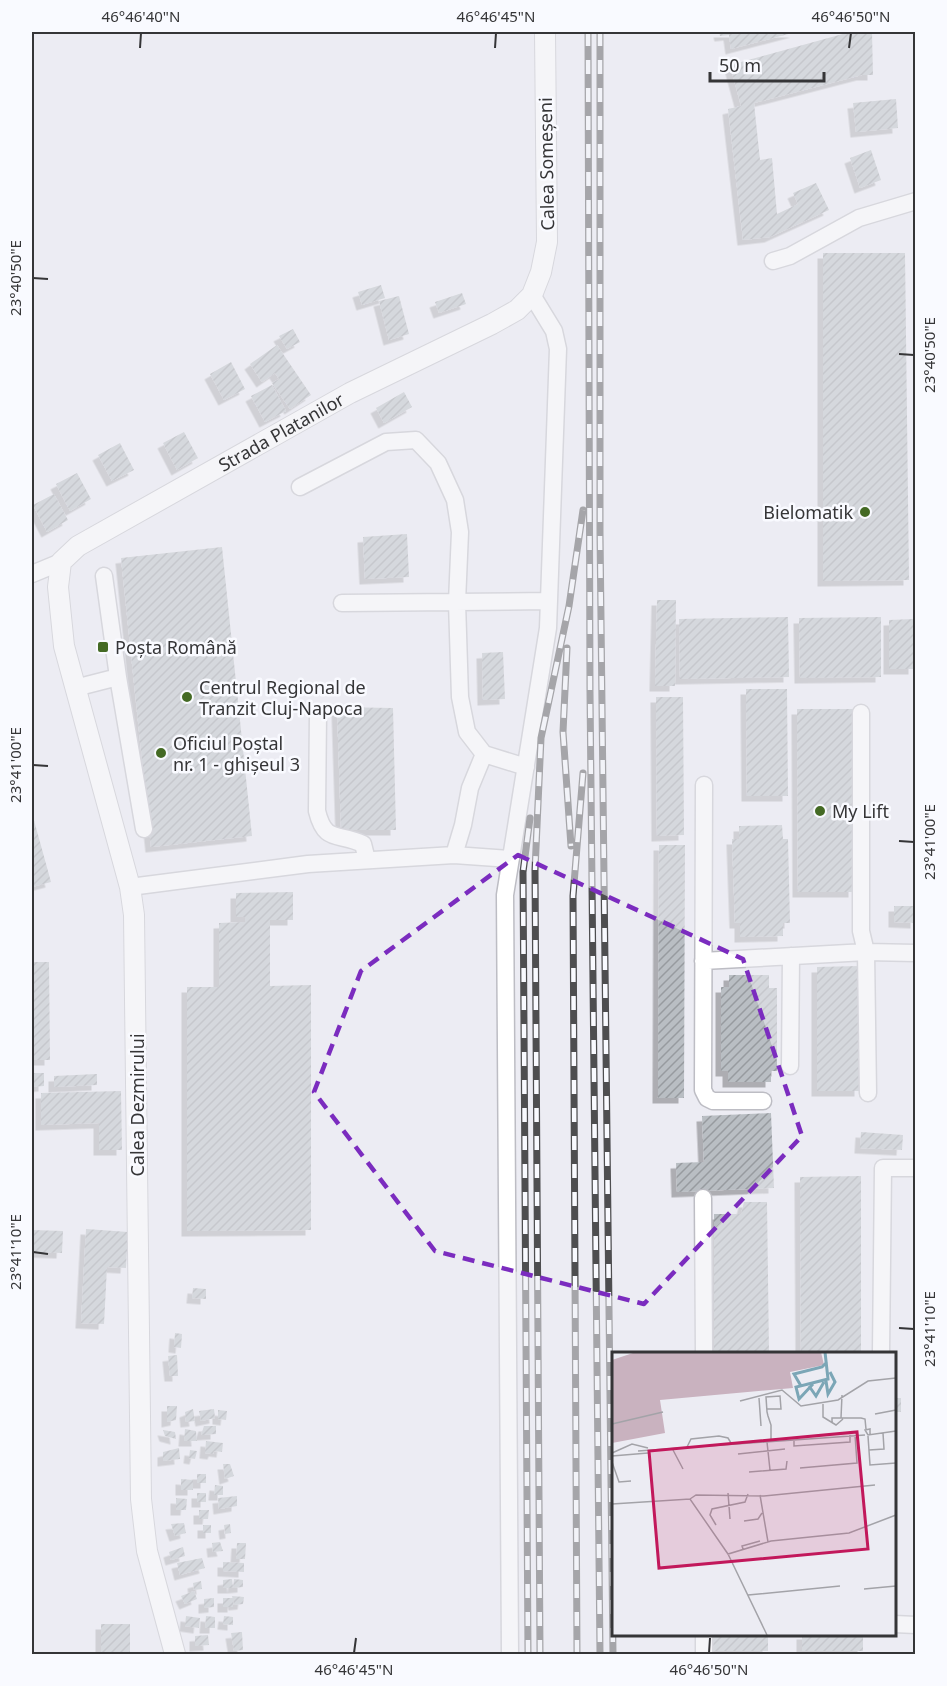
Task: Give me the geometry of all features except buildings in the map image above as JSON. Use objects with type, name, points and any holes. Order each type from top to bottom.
[{"type":"main road","name":"Calea Someșeni","points":[[532,295],[541,272],[547,242],[545,32]]},
{"type":"main road","name":"Strada Platanilor","points":[[61,562],[78,546],[350,393],[517,310],[532,295]]},
{"type":"main road","name":"Calea Dezmirului","points":[[61,562],[58,587],[64,646],[130,887],[134,915],[141,1499],[147,1551],[175,1654]]},
{"type":"street","points":[[773,261],[790,256],[859,218],[915,201]]},
{"type":"street","points":[[510,1654],[505,895],[548,628],[558,349],[554,331],[532,295]]},
{"type":"street","points":[[300,487],[386,442],[416,440],[438,463],[455,500],[460,532],[457,602],[460,697],[467,732],[484,754],[526,767]]},
{"type":"street","name":"Strada Platanilor","points":[[32,574],[61,562]]},
{"type":"street","points":[[104,576],[118,677],[144,829]]},
{"type":"street","points":[[342,603],[549,601]]},
{"type":"street","points":[[75,688],[118,677]]},
{"type":"street","points":[[861,713],[861,931],[866,952],[868,1093]]},
{"type":"street","points":[[318,714],[317,811],[320,825],[327,833],[363,843],[367,860]]},
{"type":"street","points":[[454,855],[470,788],[484,754]]},
{"type":"street","points":[[704,785],[703,1090],[706,1098],[713,1101],[763,1101]]},
{"type":"street","points":[[130,887],[308,864],[454,855],[511,859]]},
{"type":"street","points":[[704,961],[866,952],[915,953]]},
{"type":"street","points":[[790,1066],[791,956]]},
{"type":"street","points":[[881,1352],[883,1168],[915,1168]]},
{"type":"street","points":[[703,1198],[704,1352]]},
{"type":"street","points":[[896,1624],[915,1625]]},
{"type":"street","points":[[704,1635],[704,1654]]},
{"type":"highlighted area","points":[[518,855],[743,959],[802,1136],[644,1304],[435,1251],[314,1092],[361,971]]},
{"type":"railway","points":[[588,32],[590,692],[600,1654]]},
{"type":"railway","points":[[600,32],[600,533],[612,1568]]},
{"type":"railway","points":[[540,1654],[535,870],[541,738],[569,606],[583,510]]},
{"type":"railway","points":[[567,648],[563,732],[571,846]]},
{"type":"railway","points":[[577,1654],[573,896],[583,773]]},
{"type":"railway","points":[[528,1654],[523,872],[530,818]]},
{"type":"railway","points":[[613,1635],[613,1654]]},
{"type":"place","name":"Bielomatik","points":[[865,512]]},
{"type":"place","name":"Poșta Română","points":[[103,647]]},
{"type":"place","name":"Centrul Regional de Tranzit Cluj-Napoca","points":[[187,697]]},
{"type":"place","name":"Oficiul Poștal nr. 1 - ghișeul 3","points":[[161,753]]},
{"type":"place","name":"My Lift","points":[[820,811]]}]
